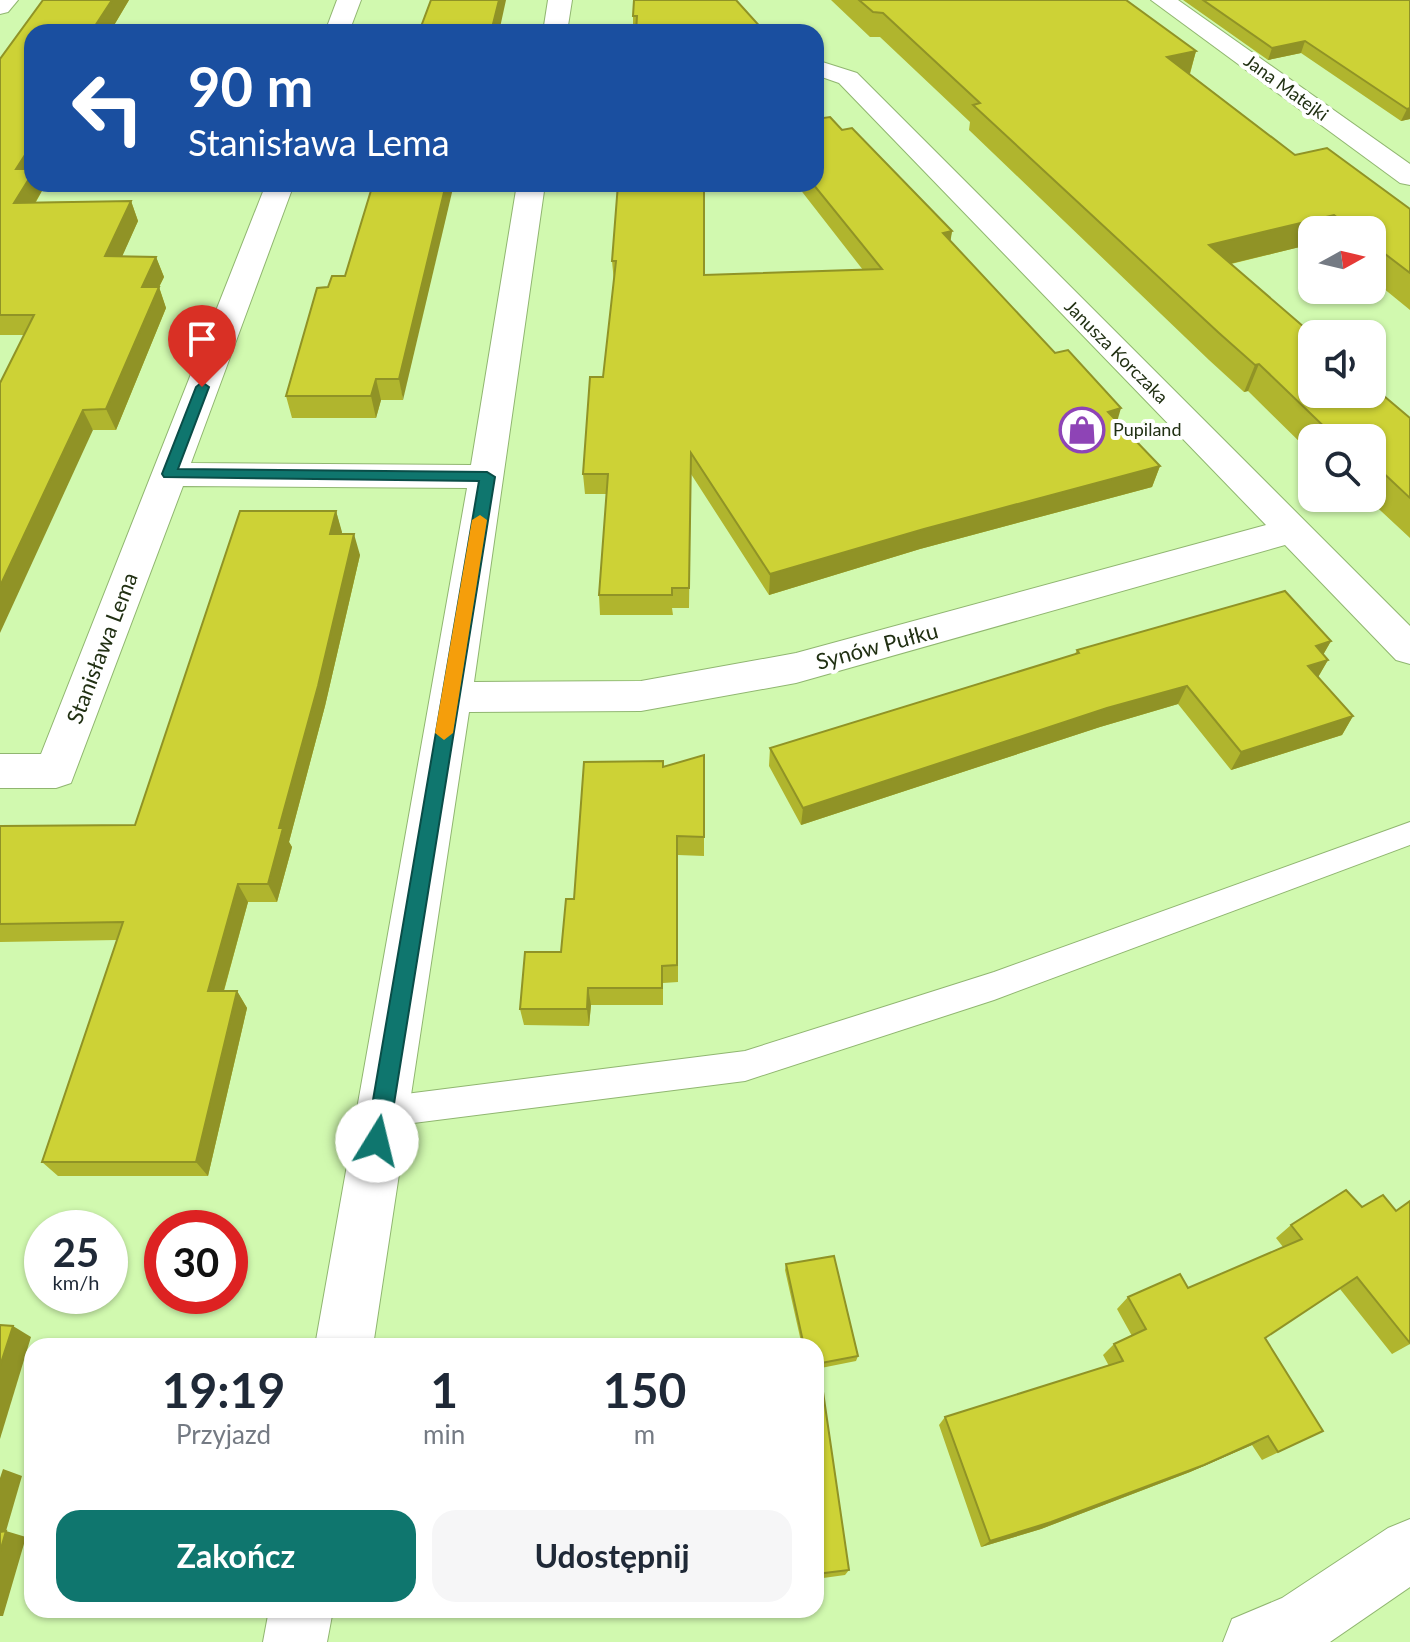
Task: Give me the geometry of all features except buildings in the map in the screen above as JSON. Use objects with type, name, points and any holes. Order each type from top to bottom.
[{"type":"street","points":[[0,7],[6,0]]},
{"type":"street","points":[[340,24],[349,0]]},
{"type":"street","points":[[556,24],[560,0]]},
{"type":"street","name":"Jana Matejki","points":[[1163,0],[1410,177]]},
{"type":"street","name":"Janusza Korczaka","points":[[824,70],[848,78],[1410,650]]},
{"type":"street","name":"Stanisława Lema","points":[[0,771],[56,771],[277,192]]},
{"type":"street","points":[[345,1338],[487,477],[530,192]]},
{"type":"street","points":[[169,474],[487,477]]},
{"type":"street","name":"Synów Pułku","points":[[450,697],[641,696],[796,668],[1293,530]]},
{"type":"street","points":[[1255,1642],[1305,1621],[1410,1550]]},
{"type":"street","points":[[295,1642],[300,1618]]},
{"type":"lane","points":[[382,1112],[745,1066],[994,986],[1410,833]]},
{"type":"slow traffic","points":[[444,733],[480,520]]},
{"type":"place","name":"Pupiland","points":[[1082,430]]},
{"type":"route","points":[[202,387],[169,474],[487,477],[377,1141]]}]
